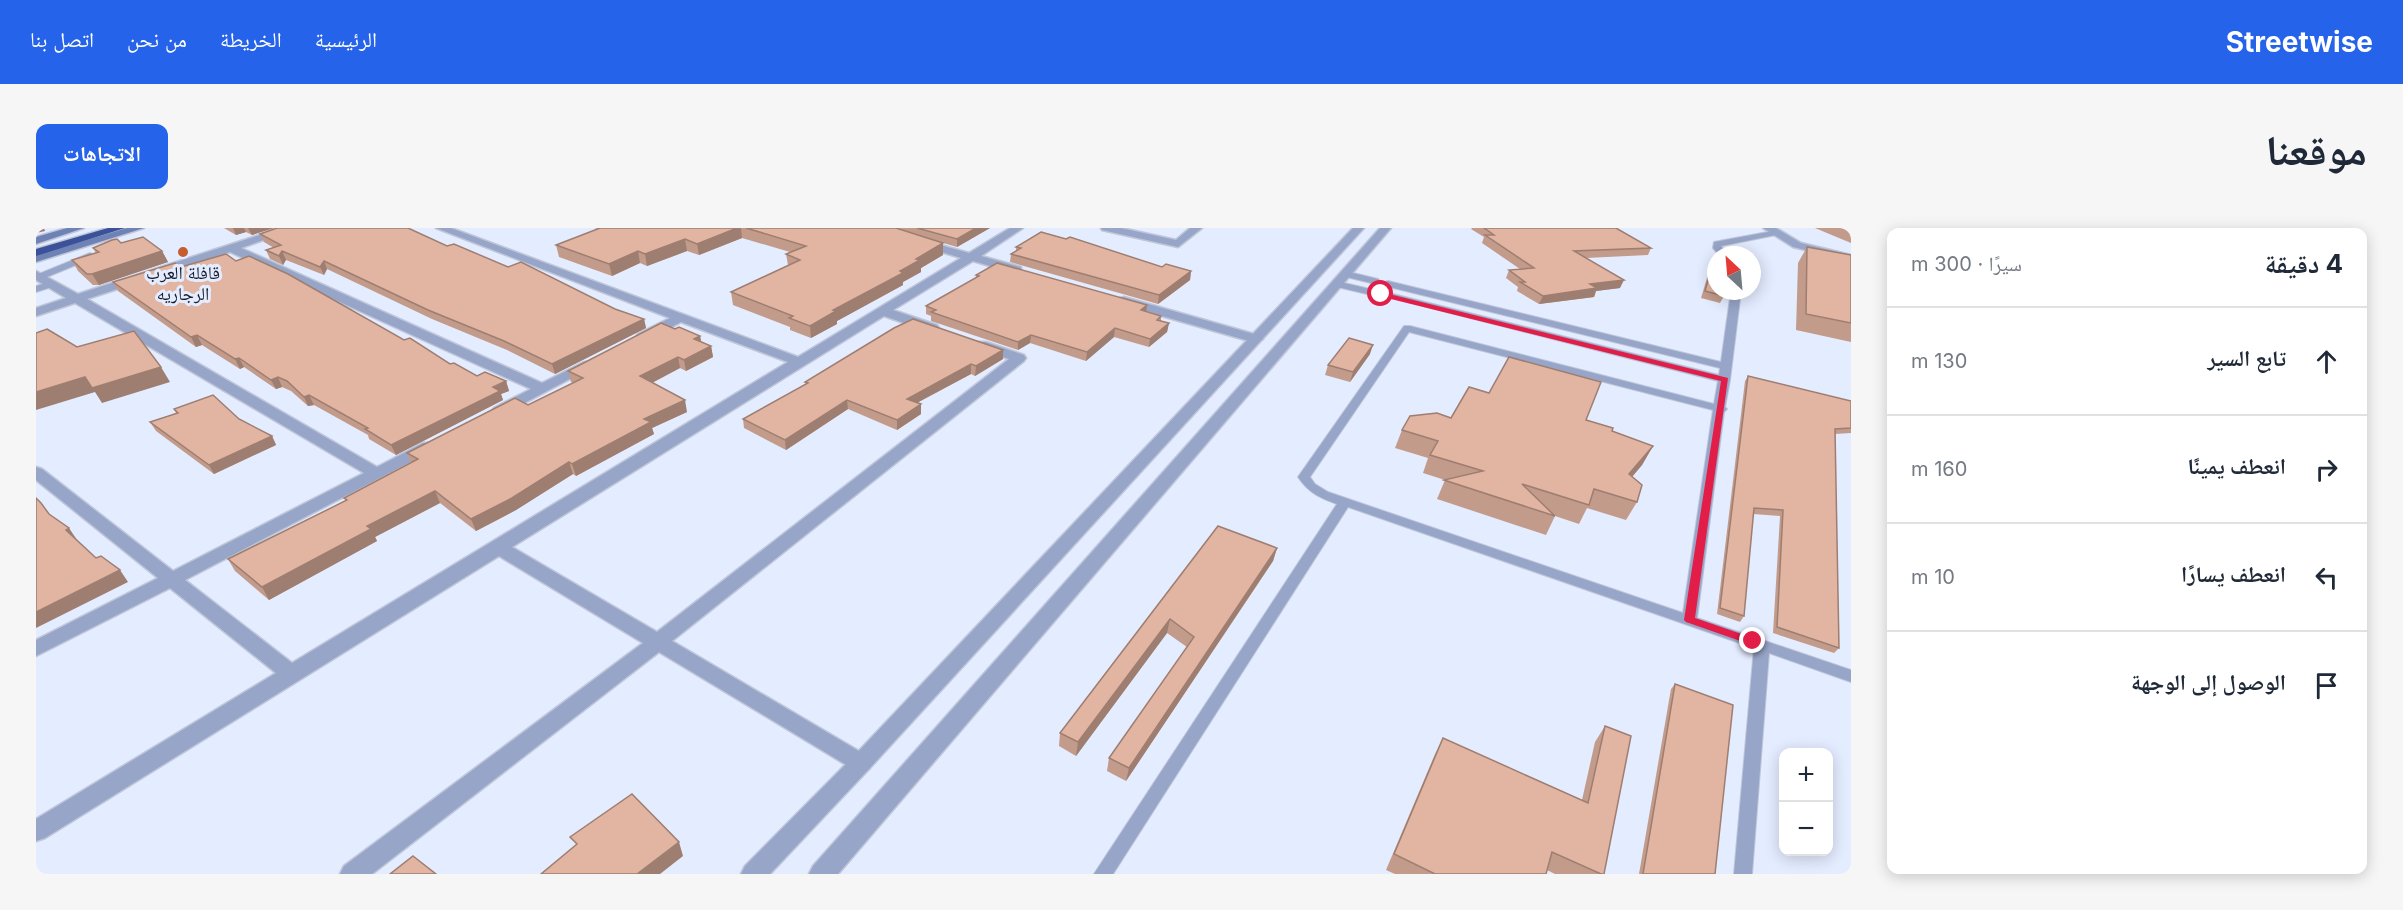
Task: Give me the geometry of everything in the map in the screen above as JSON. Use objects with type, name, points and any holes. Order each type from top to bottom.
[{"type":"highway","points":[[36,246],[99,228]]},
{"type":"highway","points":[[36,253],[120,228]]},
{"type":"main road","points":[[36,240],[79,228]]},
{"type":"main road","points":[[36,259],[139,228]]},
{"type":"street","points":[[36,312],[292,228]]},
{"type":"street","points":[[36,831],[1018,228]]},
{"type":"street","points":[[1106,228],[1178,244],[1197,228]]},
{"type":"street","points":[[754,874],[861,763],[1359,228]]},
{"type":"street","points":[[822,874],[1386,228]]},
{"type":"street","points":[[446,229],[800,362]]},
{"type":"street","points":[[1770,230],[1797,245],[1851,258]]},
{"type":"street","points":[[903,238],[1028,273]]},
{"type":"street","points":[[229,247],[542,389]]},
{"type":"street","points":[[37,280],[52,284],[78,298],[376,472]]},
{"type":"street","points":[[1108,296],[1256,339]]},
{"type":"street","points":[[882,311],[945,333]]},
{"type":"street","points":[[631,343],[681,317]]},
{"type":"street","points":[[353,874],[658,642],[1019,358],[967,340]]},
{"type":"street","points":[[480,421],[601,358]]},
{"type":"street","points":[[36,650],[448,436]]},
{"type":"street","points":[[36,472],[291,674]]},
{"type":"street","points":[[498,547],[861,763]]},
{"type":"lane","points":[[1717,246],[1717,244],[1770,230]]},
{"type":"lane","points":[[37,280],[99,252]]},
{"type":"lane","points":[[1340,279],[1375,281]]},
{"type":"lane","points":[[1340,279],[1367,291]]},
{"type":"lane","points":[[1388,284],[1726,373]]},
{"type":"lane","points":[[1381,294],[1726,373]]},
{"type":"lane","points":[[1689,620],[1736,300]]},
{"type":"lane","points":[[1721,409],[1407,328],[1304,477],[1311,487],[1345,502],[1851,676]]},
{"type":"lane","points":[[1103,874],[1345,502]]},
{"type":"lane","points":[[1743,874],[1762,644]]},
{"type":"building","points":[[277,228],[408,228],[447,246],[454,244],[508,267],[521,262],[615,309],[644,319],[552,364],[504,341],[428,310],[324,261],[320,267],[282,251],[279,256],[266,250],[281,245],[260,234]]},
{"type":"building","points":[[600,228],[737,228],[697,244],[685,239],[645,254],[638,251],[609,264],[556,245]]},
{"type":"building","points":[[746,228],[896,228],[943,243],[900,271],[903,273],[833,310],[836,311],[810,326],[789,318],[793,316],[731,292],[800,260],[786,254],[806,246]]},
{"type":"building","points":[[917,228],[976,228],[957,239]]},
{"type":"building","points":[[1484,228],[1616,228],[1651,248],[1574,251],[1624,280],[1590,284],[1597,288],[1543,296],[1520,282],[1525,282],[1509,270],[1534,268],[1485,235],[1494,235]]},
{"type":"building","points":[[1041,232],[1066,239],[1070,237],[1162,267],[1166,264],[1191,271],[1159,295],[1011,254],[1021,248],[1016,247]]},
{"type":"building","points":[[143,237],[162,251],[92,274],[87,274],[72,260],[99,252],[93,248],[112,240],[117,239],[121,243]]},
{"type":"building","points":[[1807,247],[1851,255],[1851,323],[1806,314]]},
{"type":"building","points":[[226,254],[236,261],[249,256],[288,274],[404,340],[410,338],[450,364],[454,363],[477,376],[485,372],[506,381],[493,387],[500,391],[391,445],[365,429],[368,428],[309,395],[304,397],[287,381],[278,377],[271,380],[239,358],[235,359],[197,335],[191,337],[113,282],[175,263],[181,267]]},
{"type":"building","points":[[997,263],[1147,305],[1141,310],[1161,316],[1157,320],[1169,323],[1150,339],[1115,328],[1087,352],[1031,335],[1018,342],[931,312],[936,310],[926,306]]},
{"type":"building","points":[[913,319],[1003,350],[976,366],[971,364],[907,399],[921,404],[897,420],[847,400],[785,440],[743,419],[808,383],[805,382]]},
{"type":"building","points":[[661,323],[675,329],[679,327],[700,336],[694,339],[711,346],[684,360],[678,357],[640,376],[685,400],[644,419],[651,422],[572,464],[569,462],[512,498],[471,519],[435,491],[367,526],[371,529],[262,587],[228,559],[347,500],[344,498],[418,459],[407,453],[515,398],[528,405],[583,378],[568,371]]},
{"type":"building","points":[[47,329],[77,347],[134,331],[161,367],[92,388],[85,377],[36,392],[36,333]]},
{"type":"building","points":[[1349,338],[1373,345],[1353,372],[1328,365]]},
{"type":"building","points":[[1509,357],[1601,382],[1586,420],[1613,428],[1612,431],[1653,446],[1629,474],[1642,485],[1637,502],[1594,489],[1589,505],[1522,484],[1555,516],[1444,480],[1483,471],[1430,455],[1438,441],[1402,430],[1410,416],[1437,413],[1451,418],[1469,387],[1489,393]]},
{"type":"building","points":[[1748,376],[1851,401],[1851,428],[1835,429],[1839,648],[1777,627],[1783,510],[1754,508],[1744,616],[1720,608]]},
{"type":"building","points":[[213,395],[239,419],[272,436],[209,465],[150,422],[178,413],[174,409]]},
{"type":"building","points":[[36,498],[49,514],[69,528],[66,530],[96,558],[101,556],[120,570],[36,612]]},
{"type":"building","points":[[1218,526],[1277,548],[1129,768],[1109,758],[1194,637],[1170,619],[1078,742],[1060,733]]},
{"type":"building","points":[[1675,684],[1733,705],[1715,874],[1643,874]]},
{"type":"building","points":[[1605,726],[1631,736],[1604,874],[1552,852],[1546,874],[1435,874],[1394,854],[1443,738],[1588,803]]},
{"type":"building","points":[[632,794],[679,842],[637,874],[541,874],[577,844],[570,837]]},
{"type":"building","points":[[413,856],[436,874],[390,874]]},
{"type":"place","name":"قافلة العرب الرجاريه","points":[[183,252]]},
{"type":"route","points":[[1381,294],[1725,380],[1689,620],[1753,641]]}]
